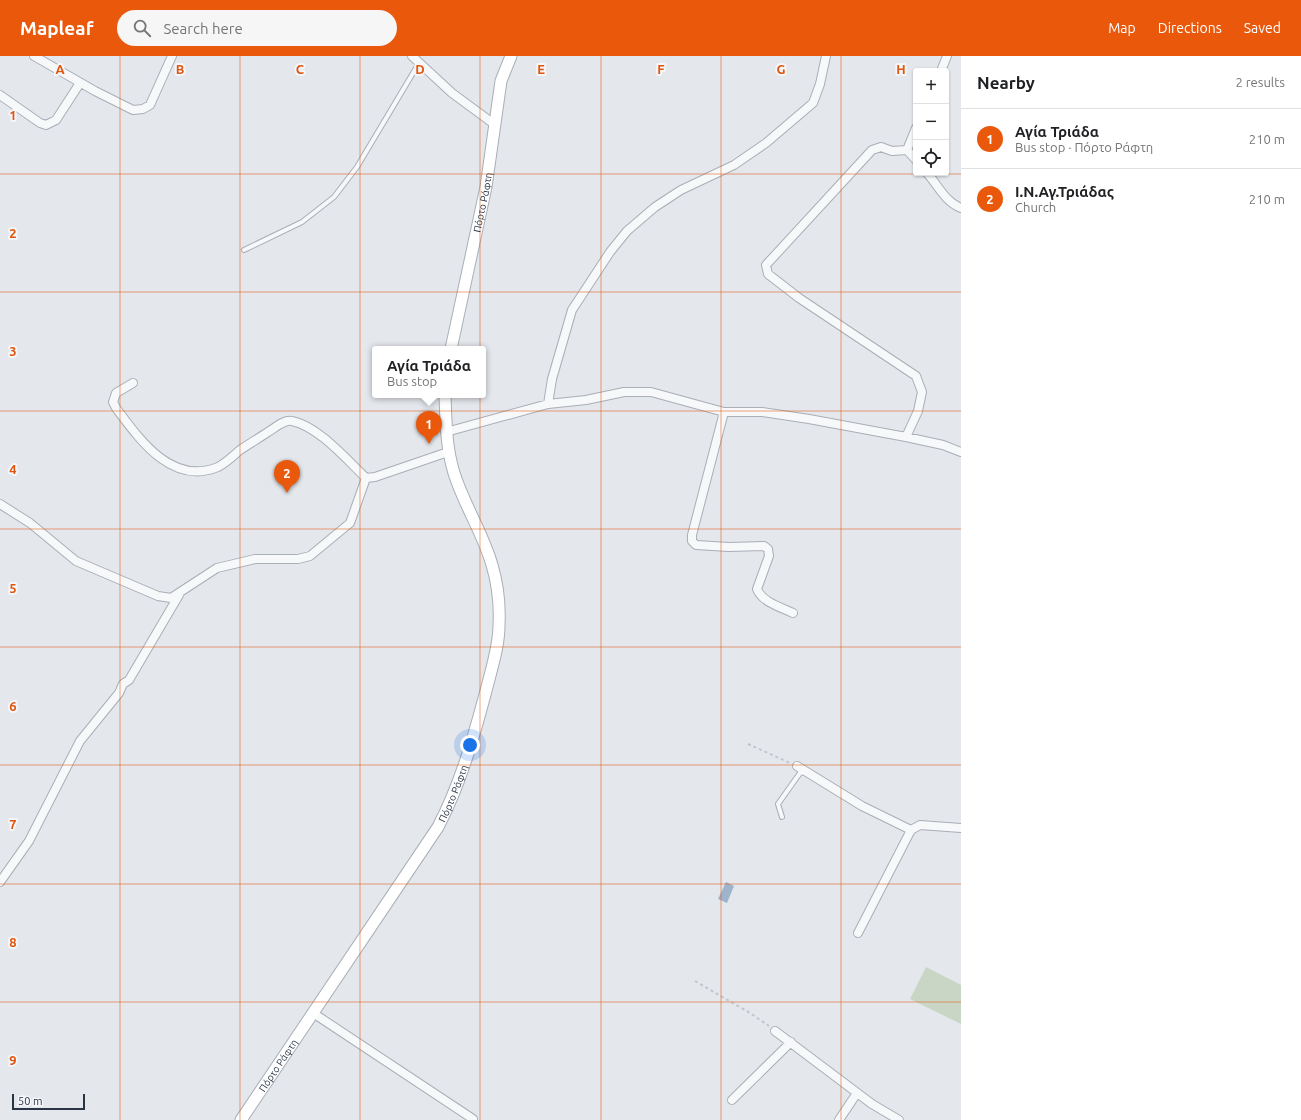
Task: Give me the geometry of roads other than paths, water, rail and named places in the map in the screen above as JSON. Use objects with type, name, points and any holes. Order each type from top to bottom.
[{"type":"main road","name":"Πόρτο Ράφτη","points":[[452,346],[485,193],[501,81],[511,56]]},
{"type":"main road","name":"Πόρτο Ράφτη","points":[[241,1120],[438,827],[461,778],[477,726],[497,648],[500,606],[493,566],[487,547],[454,474],[448,452],[445,398]]},
{"type":"street","points":[[34,56],[133,110],[143,109],[150,105],[172,56]]},
{"type":"street","points":[[412,56],[452,93],[494,124]]},
{"type":"street","points":[[548,404],[554,373],[572,310],[610,252],[627,231],[655,207],[681,190],[734,165],[766,143],[813,103],[820,84],[826,56]]},
{"type":"street","points":[[942,68],[947,56]]},
{"type":"street","points":[[0,95],[40,123],[46,125],[56,120],[80,82]]},
{"type":"street","points":[[907,150],[913,135]]},
{"type":"street","points":[[906,437],[918,411],[922,392],[916,376],[799,298],[768,274],[766,265],[872,150],[881,146],[892,151],[907,150]]},
{"type":"street","points":[[907,150],[913,157]]},
{"type":"street","points":[[930,176],[939,186],[945,196],[961,208]]},
{"type":"street","points":[[133,383],[116,393],[113,402],[116,408],[149,450],[165,462],[184,470],[202,470],[218,467],[283,422],[291,420],[313,429],[366,478],[375,477],[448,452]]},
{"type":"street","points":[[446,432],[548,404],[586,400],[624,392],[651,392],[724,412],[762,412],[906,437],[943,445],[961,452]]},
{"type":"street","points":[[724,412],[692,535],[692,541],[696,545],[729,547],[764,546],[768,549],[769,556],[757,589],[760,595],[766,600],[792,613]]},
{"type":"street","points":[[0,504],[30,523],[76,561],[158,596],[171,598],[217,568],[255,558],[298,559],[310,556],[350,523],[366,478]]},
{"type":"street","points":[[0,882],[29,841],[80,741],[119,693],[123,684],[129,680],[179,594]]},
{"type":"street","points":[[797,766],[862,806],[911,830]]},
{"type":"street","points":[[858,933],[911,830],[920,825],[961,828]]},
{"type":"street","points":[[313,1013],[473,1119]]},
{"type":"street","points":[[775,1031],[857,1093],[900,1120]]},
{"type":"street","points":[[732,1100],[791,1042]]},
{"type":"street","points":[[839,1120],[857,1093]]},
{"type":"lane","points":[[244,250],[302,222],[334,197],[357,167],[419,63]]},
{"type":"lane","points":[[782,817],[778,804],[800,773],[806,772]]},
{"type":"water","points":[[726,882],[734,886],[727,903],[718,899]]},
{"type":"place","name":"Αγία Τριάδα","points":[[429,444]]},
{"type":"place","name":"Ι.Ν.Αγ.Τριάδας","points":[[287,493]]}]
